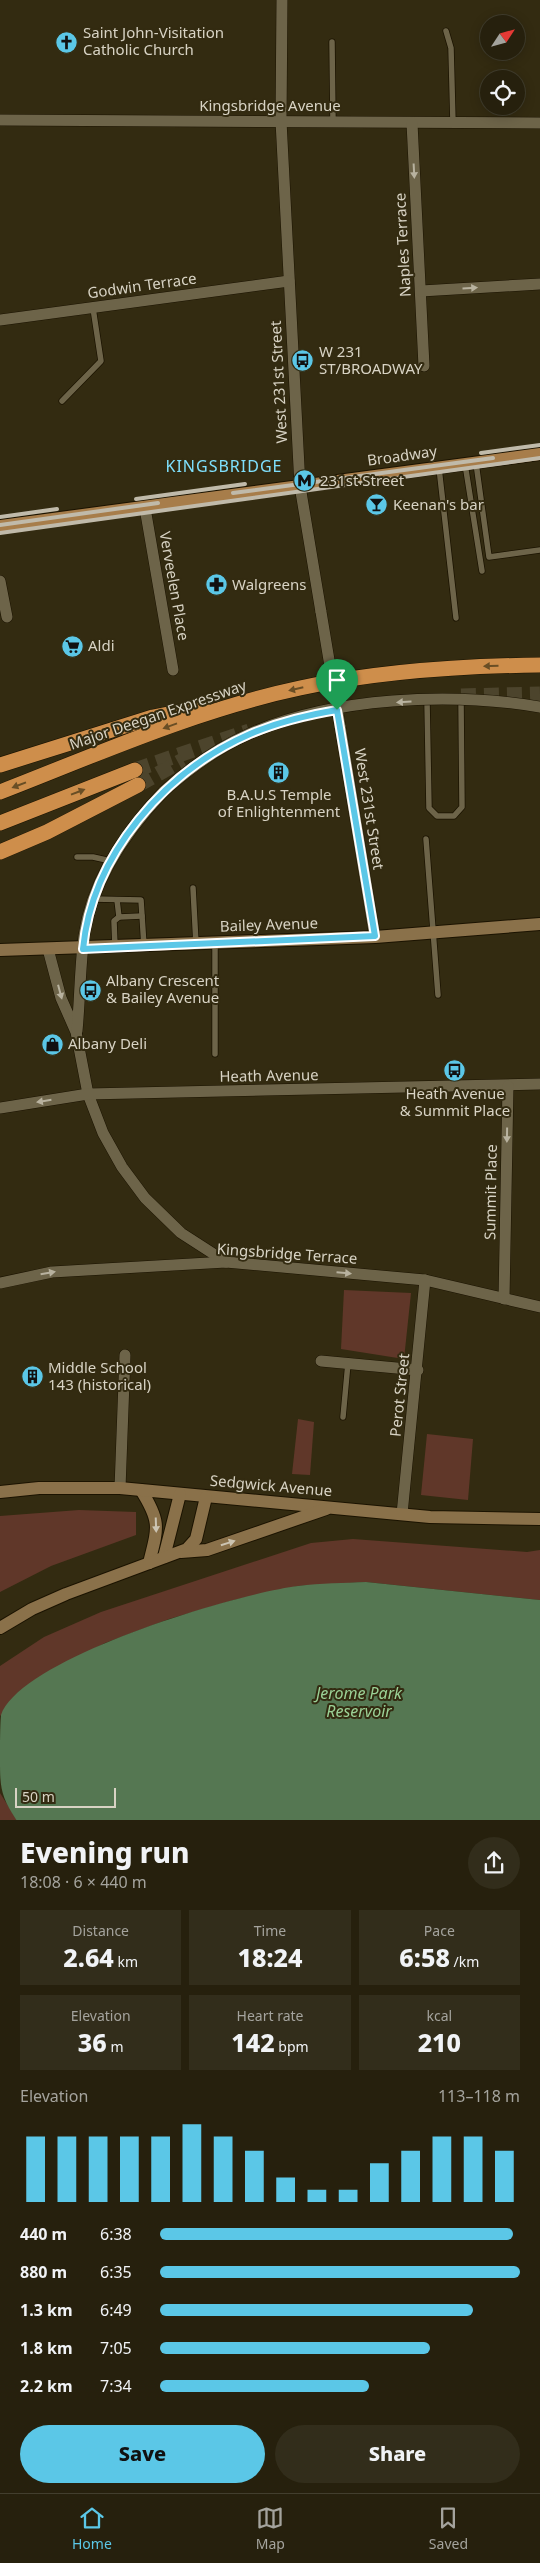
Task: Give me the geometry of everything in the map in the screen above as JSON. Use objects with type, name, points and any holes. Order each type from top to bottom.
[{"type":"highway","name":"Major Deegan Expressway","points":[[0,792],[156,732],[250,701],[299,688],[396,672],[456,667],[540,665]]},
{"type":"highway","points":[[5,763],[153,717],[250,701]]},
{"type":"highway","points":[[0,823],[135,770]]},
{"type":"highway","points":[[0,852],[47,832],[138,785]]},
{"type":"main road","name":"Broadway","points":[[0,526],[540,454]]},
{"type":"street","name":"West 231st Street","points":[[282,0],[281,121],[300,486],[375,936]]},
{"type":"street","name":"Kingsbridge Avenue","points":[[0,120],[540,123]]},
{"type":"street","name":"Naples Terrace","points":[[412,122],[424,366]]},
{"type":"street","name":"Godwin Terrace","points":[[0,320],[289,281]]},
{"type":"street","points":[[421,291],[540,284]]},
{"type":"street","name":"Verveelen Place","points":[[145,508],[173,670]]},
{"type":"street","points":[[0,581],[7,617]]},
{"type":"street","points":[[76,1032],[83,949],[93,899],[111,861],[137,822],[164,791],[197,764],[248,735],[282,722],[337,710],[427,701],[462,700],[540,707]]},
{"type":"street","name":"Bailey Avenue","points":[[0,950],[115,948],[375,936],[540,924]]},
{"type":"street","points":[[48,950],[61,998],[76,1032],[88,1094],[103,1133],[122,1167],[145,1198],[181,1233],[226,1262]]},
{"type":"street","name":"Heath Avenue","points":[[0,1108],[88,1094],[540,1084]]},
{"type":"street","name":"Summit Place","points":[[504,1299],[508,1086]]},
{"type":"street","name":"Kingsbridge Terrace","points":[[0,1283],[52,1272],[226,1262],[425,1280],[540,1308]]},
{"type":"street","name":"Perot Street","points":[[402,1514],[418,1370],[425,1280]]},
{"type":"street","points":[[120,1488],[125,1355]]},
{"type":"street","points":[[322,1361],[418,1370]]},
{"type":"street","name":"Sedgwick Avenue","points":[[0,1492],[39,1488],[120,1488],[402,1514],[475,1519],[540,1519]]},
{"type":"street","points":[[141,1490],[154,1512],[157,1523],[149,1563]]},
{"type":"street","points":[[164,1557],[180,1494]]},
{"type":"street","points":[[181,1552],[191,1546],[196,1538],[206,1496]]},
{"type":"street","points":[[0,1628],[48,1601],[164,1557],[181,1552],[206,1550],[329,1508]]},
{"type":"lane","points":[[446,31],[451,48],[453,123]]},
{"type":"lane","points":[[332,42],[333,122]]},
{"type":"lane","points":[[62,401],[101,361],[93,308]]},
{"type":"lane","points":[[471,463],[489,557],[540,550]]},
{"type":"lane","points":[[471,463],[482,571]]},
{"type":"lane","points":[[439,468],[456,618]]},
{"type":"lane","points":[[427,701],[429,808],[437,816],[454,816],[462,808],[462,700]]},
{"type":"lane","points":[[426,839],[438,995]]},
{"type":"lane","points":[[77,856],[111,861]]},
{"type":"lane","points":[[193,888],[196,944]]},
{"type":"lane","points":[[93,899],[141,900],[144,946]]},
{"type":"lane","points":[[117,900],[119,917]]},
{"type":"lane","points":[[115,948],[114,921],[119,917],[142,916]]},
{"type":"lane","points":[[216,943],[216,1054]]},
{"type":"lane","points":[[343,1417],[348,1364]]},
{"type":"shaded area","points":[[344,1290],[411,1293],[404,1359],[341,1349]]},
{"type":"shaded area","points":[[298,1419],[314,1422],[310,1475],[292,1474]]},
{"type":"shaded area","points":[[427,1434],[473,1439],[468,1500],[421,1495]]},
{"type":"shaded area","points":[[79,1510],[136,1512],[136,1535],[51,1566],[0,1592],[0,1516]]},
{"type":"shaded area","points":[[353,1539],[527,1552],[540,1550],[540,1600],[366,1582],[298,1586],[234,1600],[169,1619],[105,1643],[45,1674],[0,1716],[0,1666],[44,1637],[101,1612],[311,1543]]},
{"type":"shaded area","points":[[0,1793],[17,1820],[0,1820]]},
{"type":"water","name":"Jerome Park Reservoir","points":[[366,1582],[540,1600],[540,1820],[16,1820],[7,1804],[2,1790],[0,1752],[1,1715],[17,1693],[48,1671],[135,1631],[183,1615],[269,1591],[324,1584]]},
{"type":"tunnel","points":[[461,696],[540,694]]},
{"type":"tunnel","points":[[135,770],[249,731]]},
{"type":"tunnel","points":[[138,785],[183,760]]},
{"type":"railway","points":[[481,453],[540,445]]},
{"type":"railway","points":[[233,493],[493,458]]},
{"type":"railway","points":[[0,533],[540,458]]},
{"type":"railway","points":[[136,499],[245,484]]},
{"type":"railway","points":[[0,525],[158,503]]},
{"type":"railway","points":[[0,517],[57,509]]},
{"type":"place","name":"Saint John-Visitation Catholic Church","points":[[67,42]]},
{"type":"place","name":"W 231 ST/BROADWAY","points":[[303,361]]},
{"type":"place","name":"231st Street","points":[[304,481]]},
{"type":"place","name":"Keenan's bar","points":[[377,505]]},
{"type":"place","name":"Walgreens","points":[[216,585]]},
{"type":"place","name":"Aldi","points":[[72,646]]},
{"type":"place","name":"B.A.U.S Temple of Enlightenment","points":[[279,772]]},
{"type":"place","name":"Albany Crescent & Bailey Avenue","points":[[90,990]]},
{"type":"place","name":"Albany Deli","points":[[52,1044]]},
{"type":"place","name":"Heath Avenue & Summit Place","points":[[455,1071]]},
{"type":"place","name":"Middle School 143 (historical)","points":[[32,1377]]},
{"type":"district","name":"KINGSBRIDGE","points":[[224,466]]},
{"type":"route","points":[[337,710],[375,936],[83,949],[89,911],[101,880],[124,840],[164,791],[213,753],[248,735],[282,722],[337,710]]}]
